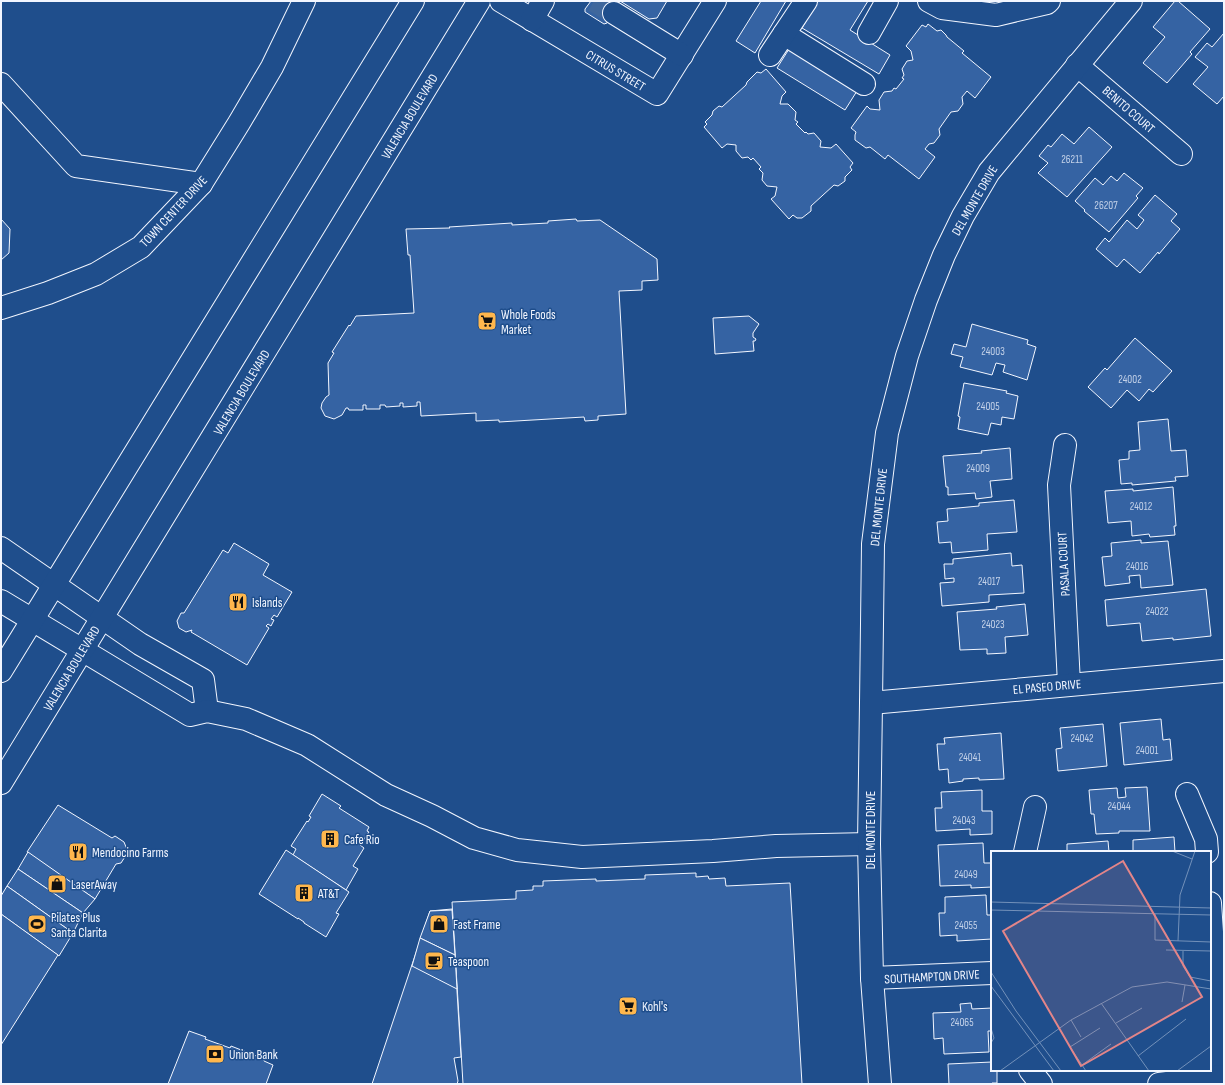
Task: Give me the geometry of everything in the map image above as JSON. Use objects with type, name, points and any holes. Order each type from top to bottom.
[{"type":"street","name":"TOWN CENTER DRIVE","points":[[1,308],[48,293],[96,274],[141,247],[201,184],[272,67],[304,1]]},
{"type":"street","points":[[1,671],[413,1]]},
{"type":"street","name":"VALENCIA BOULEVARD","points":[[1,783],[479,1]]},
{"type":"street","name":"CITRUS STREET","points":[[501,1],[657,94],[715,1]]},
{"type":"street","points":[[532,20],[543,1]]},
{"type":"street","points":[[770,55],[806,1]]},
{"type":"street","points":[[869,33],[887,1]]},
{"type":"street","points":[[929,1],[942,8],[996,15],[1047,3],[1049,1]]},
{"type":"street","name":"DEL MONTE DRIVE","points":[[880,1084],[872,978],[870,844],[871,703],[873,544],[886,432],[907,356],[926,300],[944,255],[966,210],[989,172],[1131,1]]},
{"type":"street","points":[[614,13],[682,55]]},
{"type":"street","points":[[784,34],[864,84]]},
{"type":"street","name":"BENITO COURT","points":[[1077,65],[1181,154]]},
{"type":"street","points":[[1,84],[76,166],[201,184]]},
{"type":"street","name":"PASALA COURT","points":[[1065,445],[1059,486],[1070,684]]},
{"type":"street","points":[[1,548],[140,644],[203,680],[207,711]]},
{"type":"street","points":[[1,600],[190,715],[207,711],[246,719],[307,745],[386,794],[474,838],[517,850],[582,857],[713,851],[776,846],[870,844]]},
{"type":"street","name":"EL PASEO DRIVE","points":[[871,703],[1224,671]]},
{"type":"street","points":[[1187,794],[1206,839],[1206,851]]},
{"type":"street","points":[[1025,851],[1035,807]]},
{"type":"street","points":[[1159,1084],[1223,1076],[1211,916]]},
{"type":"street","name":"SOUTHAMPTON DRIVE","points":[[872,978],[991,973]]},
{"type":"street","points":[[1031,1071],[1041,1084]]},
{"type":"building","points":[[591,1],[620,1],[607,23],[604,24],[585,12],[585,9]]},
{"type":"building","points":[[620,1],[667,1],[657,18],[649,19]]},
{"type":"building","points":[[761,1],[786,1],[755,53],[736,41]]},
{"type":"building","points":[[818,1],[868,1],[850,30],[890,55],[879,74],[802,28]]},
{"type":"building","points":[[1175,1],[1178,1],[1210,29],[1190,52],[1192,54],[1167,83],[1143,63],[1165,37],[1153,27]]},
{"type":"building","points":[[928,24],[937,31],[941,30],[964,51],[962,53],[991,77],[975,98],[967,91],[962,97],[963,104],[958,111],[951,112],[939,129],[940,135],[934,143],[929,144],[925,149],[935,157],[919,179],[888,155],[885,159],[870,147],[866,148],[855,140],[856,132],[851,128],[867,106],[870,109],[880,110],[879,100],[884,92],[892,91],[894,88],[896,89],[904,79],[902,78],[904,75],[902,69],[907,61],[913,60],[911,51],[906,46],[922,25],[926,27]]},
{"type":"building","points":[[1224,33],[1224,96],[1217,104],[1193,84],[1208,67],[1195,57],[1207,43],[1212,47]]},
{"type":"building","points":[[789,49],[857,91],[845,110],[777,68]]},
{"type":"building","points":[[766,69],[786,92],[782,96],[780,104],[788,104],[796,112],[795,120],[798,122],[796,124],[805,133],[814,133],[821,141],[820,147],[831,148],[836,144],[853,163],[850,167],[852,170],[845,177],[845,181],[838,186],[834,185],[811,206],[811,211],[802,218],[797,218],[793,215],[789,219],[771,199],[775,196],[777,187],[767,186],[762,180],[763,173],[759,169],[761,167],[753,158],[751,160],[748,157],[742,158],[736,151],[736,145],[727,144],[722,148],[704,127],[707,124],[705,122],[712,115],[713,111],[719,106],[722,107],[746,85],[757,72],[761,73]]},
{"type":"building","points":[[1089,127],[1112,147],[1067,197],[1038,173],[1048,163],[1039,156],[1048,145],[1051,147],[1062,134],[1074,144]]},
{"type":"building","points":[[1124,173],[1143,188],[1136,196],[1138,198],[1109,232],[1084,211],[1085,210],[1075,201],[1095,178],[1103,185],[1111,176],[1117,181]]},
{"type":"building","points":[[1155,195],[1177,214],[1171,221],[1180,229],[1159,254],[1158,252],[1140,273],[1124,259],[1117,267],[1096,249],[1105,238],[1109,242],[1127,220],[1137,229],[1144,220],[1138,215]]},
{"type":"building","points":[[1,219],[10,229],[9,253],[1,260]]},
{"type":"building","name":"Whole Foods Market","points":[[576,219],[577,221],[600,220],[657,259],[658,280],[642,281],[642,290],[619,291],[626,414],[598,416],[598,420],[585,421],[584,417],[499,422],[499,420],[476,421],[476,413],[421,416],[420,402],[417,402],[417,406],[403,407],[403,403],[400,403],[400,406],[386,407],[385,405],[380,405],[380,409],[366,409],[366,405],[363,405],[363,410],[349,410],[346,408],[342,415],[334,419],[325,416],[321,408],[322,403],[329,395],[328,363],[334,353],[332,352],[356,316],[414,313],[410,255],[408,255],[406,229],[450,228],[449,227],[512,223],[512,225],[548,223],[548,221]]},
{"type":"building","points":[[749,316],[759,324],[753,333],[753,337],[756,339],[753,341],[754,351],[715,354],[713,318]]},
{"type":"building","points":[[972,324],[1028,340],[1027,344],[1036,347],[1027,380],[1003,372],[1005,365],[996,363],[992,375],[960,367],[963,357],[951,354],[954,344],[966,347]]},
{"type":"building","points":[[1135,338],[1172,371],[1153,392],[1149,389],[1139,401],[1127,390],[1111,408],[1088,387],[1105,368],[1107,370]]},
{"type":"building","points":[[964,383],[1007,391],[1006,393],[1018,396],[1014,419],[1002,417],[1001,425],[991,423],[988,435],[958,429],[960,417],[958,416]]},
{"type":"building","points":[[1168,419],[1171,451],[1186,450],[1188,476],[1175,477],[1176,481],[1132,485],[1132,483],[1121,484],[1119,460],[1129,459],[1129,451],[1140,450],[1138,422]]},
{"type":"building","points":[[1010,448],[1012,479],[990,481],[992,497],[976,499],[975,493],[948,495],[943,456],[982,453],[981,451]]},
{"type":"building","points":[[1173,487],[1176,526],[1174,526],[1175,535],[1150,537],[1149,534],[1132,536],[1131,521],[1108,523],[1105,491],[1133,489],[1133,491]]},
{"type":"building","points":[[1014,500],[1017,532],[987,534],[988,550],[952,553],[951,542],[939,543],[937,522],[948,521],[947,509],[979,506],[979,503]]},
{"type":"building","points":[[1141,540],[1141,543],[1168,541],[1173,585],[1141,588],[1140,575],[1129,576],[1130,583],[1105,586],[1102,557],[1112,556],[1111,543]]},
{"type":"building","name":"Islands","points":[[234,543],[269,564],[263,575],[292,592],[277,617],[274,615],[271,619],[274,620],[271,626],[268,624],[266,626],[269,628],[247,665],[191,632],[192,630],[186,632],[179,628],[177,621],[181,613],[184,613],[223,550],[228,553]]},
{"type":"building","points":[[1011,553],[1012,566],[1022,565],[1024,593],[989,595],[989,602],[942,606],[940,583],[954,582],[954,578],[945,579],[944,564],[953,564],[953,559]]},
{"type":"building","points":[[1206,589],[1211,636],[1173,640],[1173,638],[1142,641],[1140,623],[1107,626],[1105,600]]},
{"type":"building","points":[[1025,604],[1028,635],[1005,637],[1006,653],[987,654],[987,649],[960,650],[957,612],[997,609],[996,607]]},
{"type":"building","points":[[1161,719],[1163,740],[1170,739],[1172,760],[1124,765],[1120,723]]},
{"type":"building","points":[[1103,724],[1107,766],[1058,771],[1056,749],[1062,748],[1060,728]]},
{"type":"building","points":[[1001,733],[1004,779],[963,779],[963,781],[949,783],[948,769],[939,770],[937,744],[945,744],[944,738]]},
{"type":"building","points":[[1147,787],[1150,831],[1119,831],[1119,833],[1096,834],[1094,814],[1091,814],[1089,790],[1117,788],[1118,798],[1126,797],[1125,788]]},
{"type":"building","points":[[982,790],[982,811],[992,811],[992,834],[970,835],[970,829],[936,831],[935,808],[942,808],[941,792]]},
{"type":"building","name":"Cafe Rio","points":[[322,794],[341,806],[339,808],[369,827],[367,831],[369,832],[360,845],[364,848],[353,866],[358,869],[346,890],[293,855],[296,849],[291,846],[311,817],[309,816]]},
{"type":"building","name":"Mendocino Farms","points":[[58,805],[112,838],[115,836],[124,842],[128,852],[121,863],[116,864],[95,899],[27,852]]},
{"type":"building","points":[[1174,837],[1175,851],[1133,851],[1133,840]]},
{"type":"building","points":[[1108,841],[1109,851],[1067,851],[1067,844]]},
{"type":"building","points":[[983,843],[984,863],[991,863],[991,887],[971,888],[971,885],[940,886],[938,845]]},
{"type":"building","name":"AT&T","points":[[286,850],[349,892],[336,913],[339,914],[326,937],[259,894]]},
{"type":"building","name":"LaserAway","points":[[28,852],[95,899],[83,913],[18,869]]},
{"type":"building","points":[[18,869],[83,913],[73,933],[7,886]]},
{"type":"building","name":"Kohl's","points":[[696,873],[696,877],[708,876],[709,879],[725,878],[726,886],[790,883],[802,1084],[463,1084],[452,902],[516,899],[516,891],[533,890],[533,886],[543,886],[543,881],[645,879],[645,875]]},
{"type":"building","name":"Pilates Plus Santa Clarita","points":[[7,886],[73,933],[59,956],[1,914],[1,896]]},
{"type":"building","points":[[986,895],[987,915],[991,915],[991,939],[957,941],[957,935],[940,936],[939,913],[945,913],[945,897]]},
{"type":"building","points":[[452,909],[461,1057],[454,1058],[458,1081],[457,1084],[372,1084],[430,911]]},
{"type":"building","name":"Fast Frame","points":[[452,910],[455,955],[420,938],[430,911]]},
{"type":"building","points":[[1,914],[58,955],[1,1045]]},
{"type":"building","name":"Teaspoon","points":[[420,938],[455,955],[457,989],[412,966]]},
{"type":"building","points":[[971,1003],[972,1009],[991,1008],[991,1031],[988,1031],[989,1052],[944,1054],[943,1038],[934,1039],[933,1013],[961,1012],[960,1004]]},
{"type":"building","name":"Union Bank","points":[[189,1031],[206,1037],[205,1039],[230,1048],[231,1046],[264,1059],[264,1061],[273,1065],[266,1084],[168,1084]]},
{"type":"building","points":[[991,1062],[991,1071],[997,1071],[997,1083],[949,1084],[948,1064]]},
{"type":"tunnel","points":[[594,1],[614,13]]},
{"type":"place","name":"Whole Foods Market","points":[[487,321]]},
{"type":"place","name":"Islands","points":[[238,602]]},
{"type":"place","name":"Cafe Rio","points":[[330,839]]},
{"type":"place","name":"Mendocino Farms","points":[[78,852]]},
{"type":"place","name":"LaserAway","points":[[57,884]]},
{"type":"place","name":"AT&T","points":[[304,893]]},
{"type":"place","name":"Pilates Plus Santa Clarita","points":[[37,924]]},
{"type":"place","name":"Fast Frame","points":[[439,924]]},
{"type":"place","name":"Teaspoon","points":[[434,961]]},
{"type":"place","name":"Kohl's","points":[[628,1006]]},
{"type":"place","name":"Union Bank","points":[[215,1054]]}]
